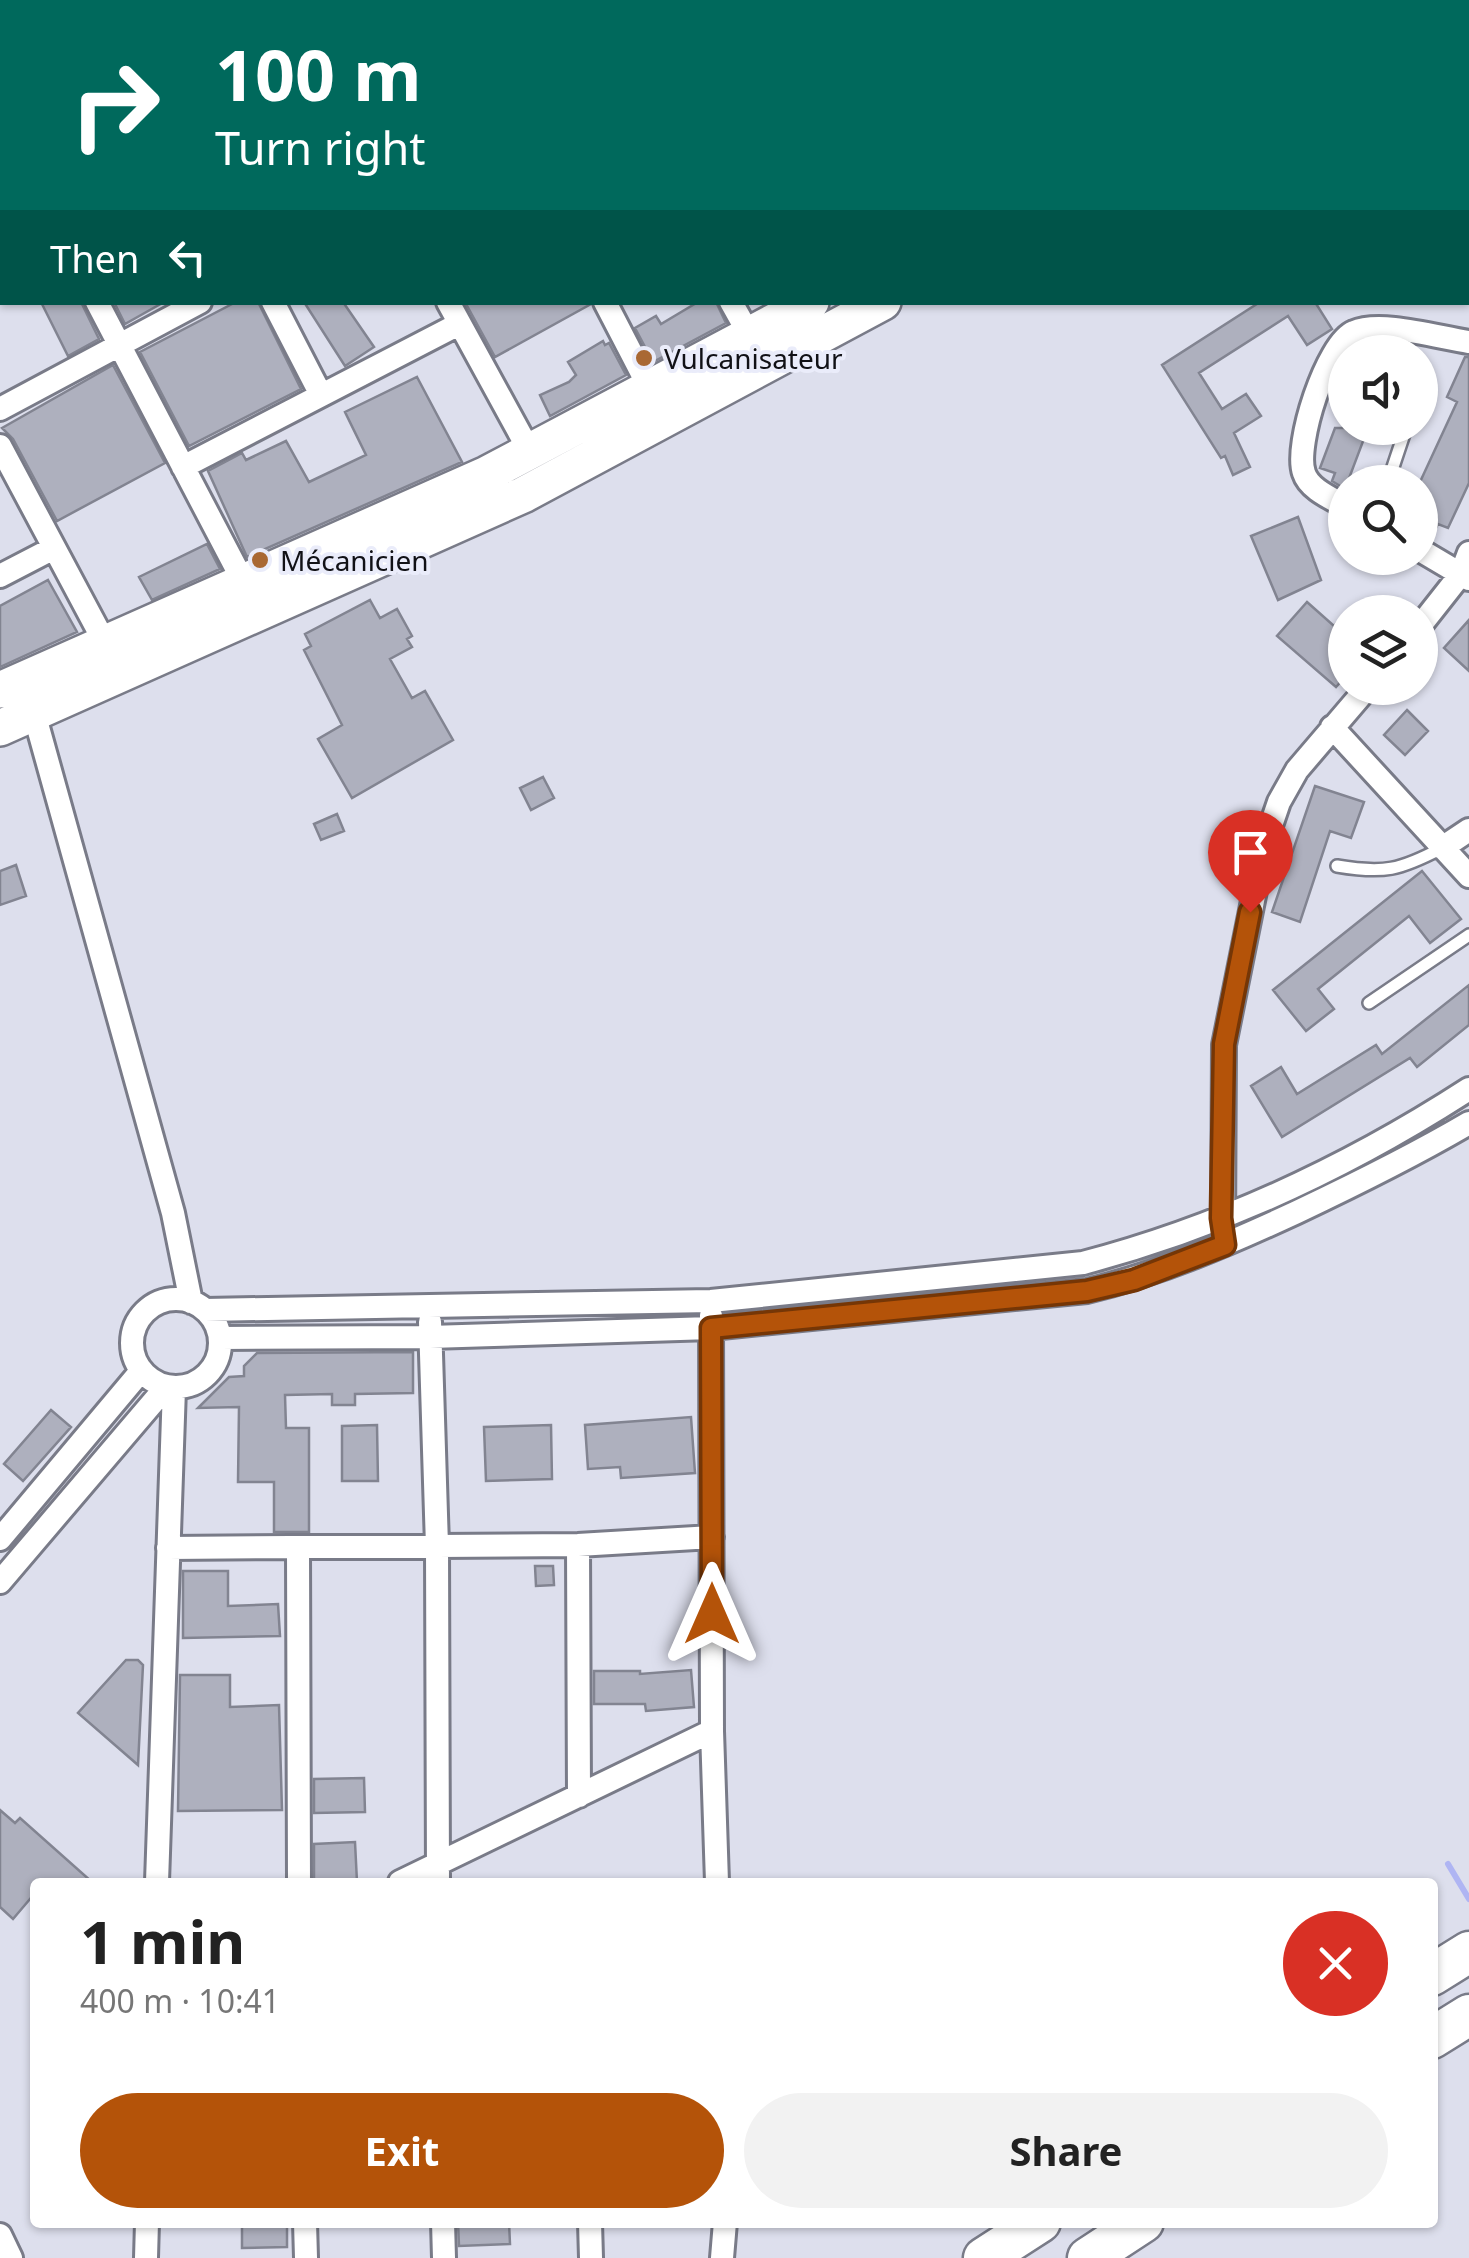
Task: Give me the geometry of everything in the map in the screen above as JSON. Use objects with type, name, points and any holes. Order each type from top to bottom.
[{"type":"highway","points":[[1438,1970],[1469,1952]]},
{"type":"highway","points":[[1438,2034],[1469,2015]]},
{"type":"highway","points":[[984,2258],[1031,2228]]},
{"type":"highway","points":[[1088,2258],[1135,2228]]},
{"type":"main road","points":[[0,690],[530,452],[806,305]]},
{"type":"main road","points":[[0,728],[523,494],[877,305]]},
{"type":"street","points":[[98,305],[244,582]]},
{"type":"street","points":[[0,409],[194,305]]},
{"type":"street","points":[[275,305],[321,395]]},
{"type":"street","points":[[607,305],[650,389]]},
{"type":"street","points":[[733,305],[750,336]]},
{"type":"street","points":[[183,467],[321,395],[453,313],[530,452]]},
{"type":"street","points":[[1328,496],[1304,474],[1302,448],[1318,386],[1340,342],[1352,332],[1374,327],[1469,342]]},
{"type":"street","points":[[0,446],[105,644]]},
{"type":"street","points":[[0,576],[52,549]]},
{"type":"street","points":[[1438,557],[1466,568],[1438,603]]},
{"type":"street","points":[[1225,1245],[1221,1218],[1224,1044],[1264,846],[1279,802],[1297,770],[1352,705]]},
{"type":"street","points":[[34,712],[198,1306],[220,1338],[219,1351],[208,1373],[198,1382],[170,1387],[150,1380],[141,1371],[132,1348],[132,1335],[144,1312],[166,1300],[198,1306],[430,1308],[711,1301],[1082,1263],[1221,1218],[1358,1157],[1469,1089]]},
{"type":"street","points":[[1332,727],[1469,876]]},
{"type":"street","points":[[1442,848],[1469,830]]},
{"type":"street","points":[[220,1338],[430,1337],[711,1328],[1087,1291],[1134,1280],[1225,1245],[1403,1162],[1469,1123]]},
{"type":"street","points":[[711,1301],[716,1878]]},
{"type":"street","points":[[430,1308],[437,1546],[438,1873],[579,1796],[712,1731]]},
{"type":"street","points":[[0,1539],[141,1371]]},
{"type":"street","points":[[157,1878],[170,1387]]},
{"type":"street","points":[[0,1582],[170,1387]]},
{"type":"street","points":[[168,1548],[578,1544],[712,1537]]},
{"type":"street","points":[[578,1544],[579,1796]]},
{"type":"street","points":[[298,1548],[299,1878]]},
{"type":"street","points":[[146,2258],[147,2228]]},
{"type":"street","points":[[306,2228],[306,2258]]},
{"type":"street","points":[[444,2228],[444,2258]]},
{"type":"street","points":[[590,2228],[591,2258]]},
{"type":"street","points":[[722,2258],[724,2228]]},
{"type":"street","points":[[0,2235],[11,2258]]},
{"type":"lane","points":[[1337,866],[1374,872],[1394,870],[1442,848]]},
{"type":"lane","points":[[1369,1003],[1469,935]]},
{"type":"building","points":[[42,305],[82,305],[99,339],[68,356]]},
{"type":"building","points":[[116,305],[159,305],[125,324]]},
{"type":"building","points":[[230,305],[259,305],[301,389],[189,446],[140,352]]},
{"type":"building","points":[[306,305],[345,305],[374,347],[345,366]]},
{"type":"building","points":[[467,305],[589,305],[495,357]]},
{"type":"building","points":[[693,305],[717,305],[726,323],[653,362],[635,328],[656,316],[661,324]]},
{"type":"building","points":[[1255,305],[1317,305],[1332,329],[1307,345],[1288,316],[1199,373],[1222,409],[1246,394],[1261,416],[1234,433],[1250,467],[1233,475],[1225,456],[1221,458],[1162,365]]},
{"type":"building","points":[[603,341],[605,345],[609,343],[626,375],[550,416],[540,395],[569,382],[576,375],[568,362]]},
{"type":"building","points":[[1465,357],[1469,357],[1469,483],[1448,528],[1438,524],[1438,465],[1428,465],[1457,402],[1447,397]]},
{"type":"building","points":[[113,365],[165,463],[57,521],[13,439],[2,428]]},
{"type":"building","points":[[417,377],[462,462],[247,557],[208,471],[242,453],[246,460],[286,441],[309,482],[366,455],[345,412]]},
{"type":"building","points":[[1329,445],[1362,445],[1354,465],[1328,465],[1328,471],[1320,468]]},
{"type":"building","points":[[1298,517],[1321,580],[1278,600],[1251,536]]},
{"type":"building","points":[[207,544],[220,569],[152,600],[139,577]]},
{"type":"building","points":[[48,580],[77,632],[0,667],[0,606]]},
{"type":"building","points":[[370,600],[380,618],[397,609],[412,636],[407,639],[412,647],[390,659],[412,698],[425,691],[453,740],[352,798],[318,739],[342,725],[304,650],[311,646],[305,634]]},
{"type":"building","points":[[1307,602],[1328,621],[1328,680],[1277,636]]},
{"type":"building","points":[[1469,620],[1469,671],[1444,648]]},
{"type":"building","points":[[1407,710],[1428,731],[1405,755],[1384,735]]},
{"type":"building","points":[[543,777],[554,798],[531,810],[520,788]]},
{"type":"building","points":[[1315,786],[1364,802],[1351,838],[1330,831],[1300,922],[1272,912]]},
{"type":"building","points":[[337,814],[344,831],[321,840],[314,824]]},
{"type":"building","points":[[16,865],[26,896],[0,905],[0,871]]},
{"type":"building","points":[[1422,871],[1461,919],[1430,943],[1409,916],[1318,989],[1334,1009],[1306,1031],[1273,990]]},
{"type":"building","points":[[1469,985],[1469,1025],[1417,1067],[1410,1058],[1282,1137],[1251,1086],[1281,1067],[1297,1094],[1376,1045],[1382,1054]]},
{"type":"building","points":[[413,1352],[413,1393],[355,1394],[355,1405],[332,1405],[332,1394],[285,1395],[286,1428],[309,1428],[309,1532],[274,1532],[274,1482],[238,1482],[239,1407],[198,1408],[229,1377],[244,1376],[244,1366],[257,1353]]},
{"type":"building","points":[[51,1410],[71,1427],[23,1481],[4,1464]]},
{"type":"building","points":[[691,1417],[695,1473],[621,1478],[620,1467],[588,1469],[585,1425]]},
{"type":"building","points":[[377,1425],[378,1481],[342,1481],[342,1426]]},
{"type":"building","points":[[551,1425],[552,1479],[486,1481],[484,1427]]},
{"type":"building","points":[[535,1566],[553,1566],[554,1585],[536,1586]]},
{"type":"building","points":[[183,1571],[228,1571],[228,1606],[278,1604],[280,1636],[183,1638]]},
{"type":"building","points":[[126,1660],[138,1660],[143,1665],[138,1765],[78,1713]]},
{"type":"building","points":[[691,1670],[694,1707],[646,1711],[645,1704],[594,1704],[594,1671],[640,1674]]},
{"type":"building","points":[[180,1675],[230,1675],[230,1707],[279,1705],[282,1810],[178,1811]]},
{"type":"building","points":[[364,1778],[365,1812],[314,1813],[314,1779]]},
{"type":"building","points":[[0,1810],[15,1823],[20,1818],[88,1878],[30,1878],[30,1899],[13,1919],[0,1907]]},
{"type":"building","points":[[355,1842],[357,1878],[314,1878],[314,1844]]},
{"type":"building","points":[[242,2228],[287,2228],[287,2247],[242,2248]]},
{"type":"building","points":[[458,2228],[509,2228],[510,2244],[459,2246]]},
{"type":"waterway","points":[[1448,1864],[1469,1899]]},
{"type":"place","name":"Vulcanisateur","points":[[644,358]]},
{"type":"place","name":"Mécanicien","points":[[260,560]]},
{"type":"route","points":[[712,1614],[711,1328],[1087,1291],[1134,1280],[1225,1245],[1221,1218],[1224,1044],[1250,912]]}]
